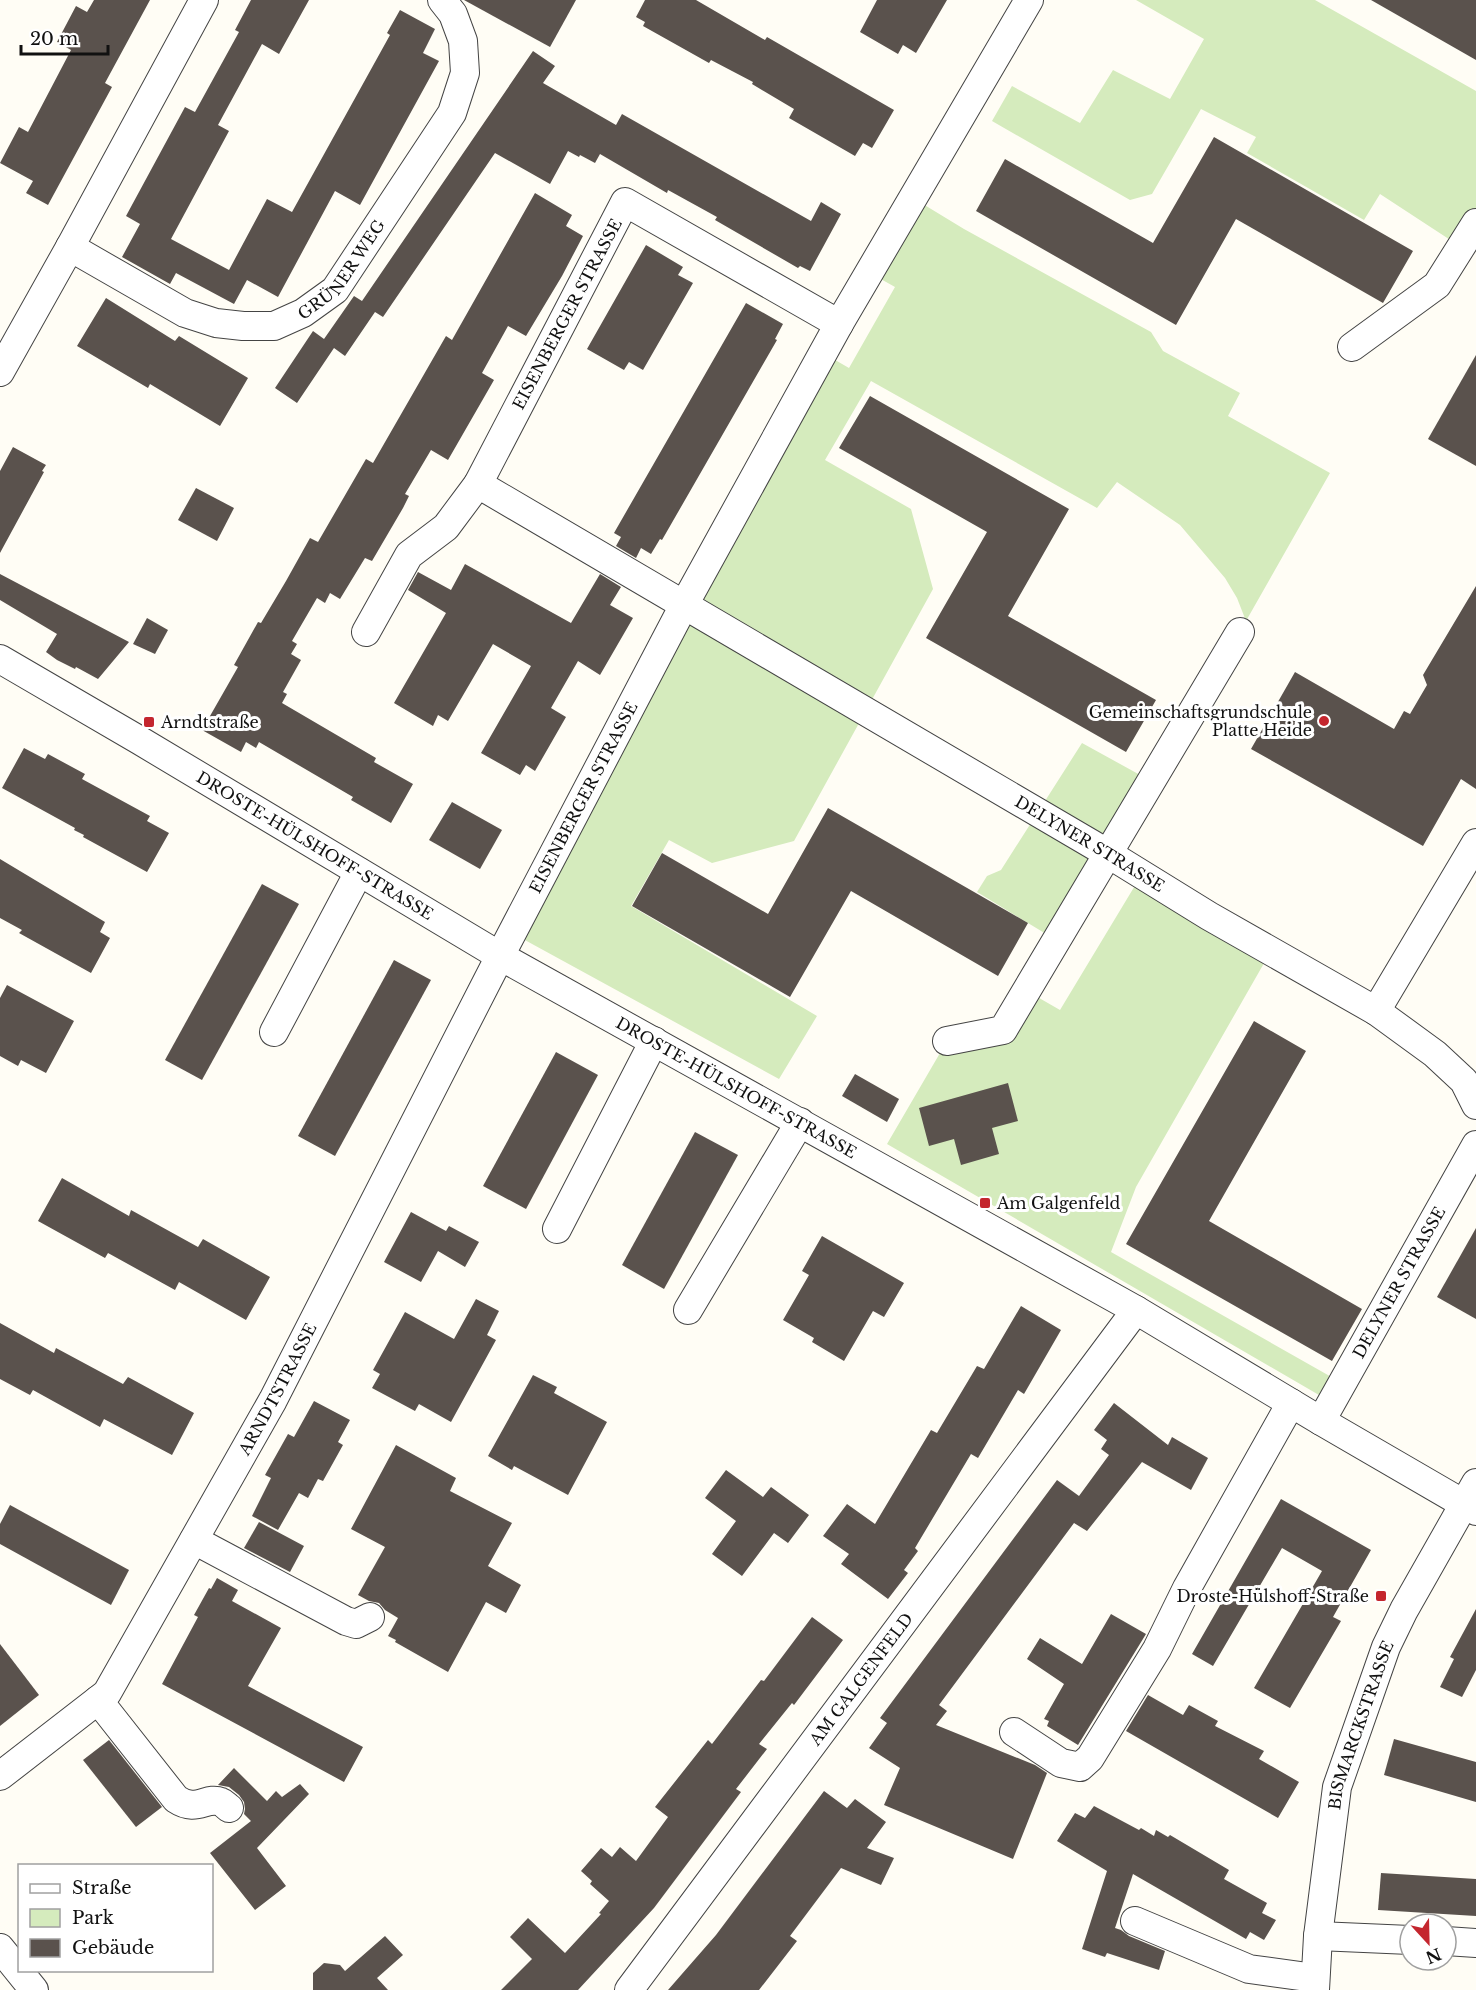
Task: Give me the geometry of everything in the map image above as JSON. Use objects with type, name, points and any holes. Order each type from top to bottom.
[{"type":"street","points":[[0,372],[204,0]]},
{"type":"street","name":"GRÜNER WEG","points":[[70,247],[185,313],[216,323],[274,326],[303,313],[336,290],[452,113],[465,73],[463,41],[453,14],[442,0]]},
{"type":"street","name":"EISENBERGER STRASSE","points":[[500,956],[684,605],[839,324],[1029,0]]},
{"type":"street","name":"EISENBERGER STRASSE","points":[[366,632],[408,555],[446,527],[478,484],[626,202],[839,324]]},
{"type":"street","points":[[1352,347],[1437,285],[1476,223]]},
{"type":"street","points":[[478,484],[684,605]]},
{"type":"street","name":"DELYNER STRASSE","points":[[684,605],[1107,853],[1209,916],[1376,1011],[1435,1054],[1464,1081],[1476,1105]]},
{"type":"street","points":[[947,1041],[1003,1030],[1240,632]]},
{"type":"street","name":"DROSTE-HÜLSHOFF-STRASSE","points":[[0,659],[500,956],[1136,1310],[1321,1421],[1472,1499]]},
{"type":"street","points":[[1376,1011],[1476,843]]},
{"type":"street","points":[[274,1032],[359,872]]},
{"type":"street","name":"ARNDTSTRASSE","points":[[0,1776],[107,1693],[273,1400],[500,956]]},
{"type":"street","points":[[557,1229],[654,1041]]},
{"type":"street","points":[[688,1310],[800,1122]]},
{"type":"street","name":"DELYNER STRASSE","points":[[1321,1421],[1476,1145]]},
{"type":"street","name":"AM GALGENFELD","points":[[643,1985],[1136,1310]]},
{"type":"street","points":[[1014,1732],[1061,1763],[1080,1767],[1090,1758],[1156,1649],[1187,1588],[1291,1403]]},
{"type":"street","name":"BISMARCKSTRASSE","points":[[1315,1984],[1318,1936],[1337,1787],[1386,1647],[1404,1610],[1472,1499]]},
{"type":"street","points":[[194,1540],[345,1622],[356,1624],[370,1617]]},
{"type":"street","points":[[98,1700],[176,1799],[191,1805],[220,1801],[229,1808]]},
{"type":"street","points":[[1135,1921],[1249,1969],[1315,1984]]},
{"type":"street","points":[[1318,1936],[1398,1939]]},
{"type":"street","points":[[1458,1942],[1476,1943]]},
{"type":"street","points":[[0,1948],[18,1970]]},
{"type":"street","points":[[19,1972],[34,1990]]},
{"type":"green space","points":[[1136,0],[1315,0],[1476,91],[1476,223],[1461,247],[1380,194],[1364,220],[1247,153],[1256,137],[1201,109],[1152,194],[1130,200],[992,121],[1012,86],[1080,123],[1113,70],[1170,99],[1204,39]]},
{"type":"green space","points":[[913,198],[964,229],[1151,332],[1163,351],[1240,393],[1228,416],[1330,473],[1246,621],[1237,598],[1225,578],[1180,525],[1117,482],[1097,508],[871,381],[825,460],[911,509],[933,589],[794,841],[712,863],[669,840],[631,906],[817,1016],[779,1079],[512,933],[823,353],[849,368],[895,287],[870,273]]},
{"type":"green space","points":[[1082,743],[1151,781],[1056,940],[977,892],[987,876],[1001,870]]},
{"type":"green space","points":[[1142,874],[1271,951],[1136,1187],[1111,1252],[1342,1383],[1331,1402],[887,1144],[947,1041],[1003,1030],[1027,991],[1060,1010]]},
{"type":"building","points":[[94,0],[150,0],[105,83],[112,87],[48,205],[26,193],[33,181],[0,163],[19,127],[28,132],[71,50],[57,42],[76,6],[87,12]]},
{"type":"building","points":[[251,0],[309,0],[279,54],[262,44],[218,125],[229,131],[171,239],[229,270],[267,199],[292,212],[390,35],[387,33],[400,10],[435,29],[423,53],[439,61],[360,205],[335,191],[278,297],[247,280],[234,304],[176,273],[170,284],[122,257],[140,224],[126,216],[185,107],[195,112],[239,32],[235,30]]},
{"type":"building","points":[[464,0],[576,0],[550,47]]},
{"type":"building","points":[[645,0],[696,0],[765,40],[767,37],[894,110],[872,148],[863,143],[855,156],[789,118],[794,109],[752,84],[753,82],[711,60],[709,63],[643,26],[645,22],[636,17]]},
{"type":"building","points":[[877,0],[947,0],[916,53],[903,45],[898,54],[860,32]]},
{"type":"building","points":[[1371,0],[1476,0],[1476,60]]},
{"type":"building","points":[[533,51],[555,66],[543,83],[616,125],[622,114],[811,221],[821,202],[841,214],[810,271],[800,266],[798,268],[715,220],[717,217],[668,190],[667,193],[600,154],[595,163],[568,151],[550,184],[495,153],[383,317],[375,312],[345,356],[334,348],[297,403],[275,388],[313,331],[324,339],[354,296],[362,301]]},
{"type":"building","points":[[1214,137],[1413,251],[1383,303],[1236,219],[1176,325],[976,211],[1005,159],[1153,243]]},
{"type":"building","points":[[535,193],[572,215],[566,226],[583,236],[562,276],[526,336],[508,326],[482,373],[494,380],[448,460],[431,450],[405,494],[409,496],[403,508],[372,561],[365,558],[340,599],[330,593],[325,603],[317,598],[292,641],[297,644],[291,654],[301,660],[283,692],[287,694],[282,703],[376,758],[374,762],[413,784],[391,823],[351,800],[353,797],[259,742],[256,748],[246,742],[241,752],[202,730],[238,667],[234,665],[258,622],[261,623],[310,538],[318,542],[366,459],[373,463],[446,336],[452,340]]},
{"type":"building","points":[[646,245],[683,267],[678,275],[693,283],[643,370],[629,362],[624,370],[587,349]]},
{"type":"building","points":[[106,298],[175,341],[179,336],[248,378],[220,426],[150,384],[148,388],[77,346]]},
{"type":"building","points":[[746,303],[783,324],[775,339],[777,340],[662,540],[660,539],[651,554],[641,548],[636,558],[616,546],[621,537],[614,533]]},
{"type":"building","points":[[1476,355],[1476,466],[1428,439]]},
{"type":"building","points":[[870,396],[1069,509],[1008,616],[1156,700],[1126,752],[926,638],[987,532],[839,448]]},
{"type":"building","points":[[13,447],[46,465],[0,553],[0,471]]},
{"type":"building","points":[[196,488],[234,508],[217,541],[178,520]]},
{"type":"building","points":[[465,564],[571,623],[600,574],[621,587],[610,605],[633,618],[600,675],[578,661],[551,708],[566,717],[535,771],[526,765],[520,775],[481,753],[531,666],[493,644],[448,721],[438,715],[433,726],[394,703],[446,613],[408,590],[418,572],[451,590]]},
{"type":"building","points":[[0,574],[129,642],[98,679],[57,660],[46,652],[57,634],[0,600]]},
{"type":"building","name":"Gemeinschaftsgrundschule Platte Heide","points":[[1476,586],[1476,789],[1461,779],[1423,846],[1251,749],[1295,672],[1394,729],[1404,711],[1410,714],[1427,685],[1423,675]]},
{"type":"building","points":[[147,618],[168,630],[155,654],[133,644]]},
{"type":"building","points":[[24,748],[45,759],[48,754],[85,774],[82,779],[150,816],[147,821],[169,833],[147,872],[83,837],[84,835],[74,830],[75,828],[2,788]]},
{"type":"building","points":[[452,802],[502,830],[480,869],[429,840]]},
{"type":"building","points":[[828,808],[1028,923],[998,976],[851,891],[790,997],[632,906],[662,853],[768,914]]},
{"type":"building","points":[[0,859],[105,922],[100,932],[110,938],[91,973],[19,933],[22,930],[0,918]]},
{"type":"building","points":[[262,884],[299,904],[202,1080],[165,1060]]},
{"type":"building","points":[[394,960],[431,980],[335,1156],[298,1136]]},
{"type":"building","points":[[7,985],[74,1021],[46,1073],[21,1060],[18,1066],[0,1056],[0,998]]},
{"type":"building","points":[[1254,1021],[1306,1051],[1209,1221],[1362,1309],[1332,1361],[1126,1244]]},
{"type":"building","points":[[556,1052],[598,1075],[526,1209],[483,1186]]},
{"type":"building","points":[[855,1074],[899,1099],[887,1122],[842,1096]]},
{"type":"building","points":[[1008,1083],[1018,1121],[992,1128],[999,1154],[961,1165],[954,1139],[929,1146],[919,1108]]},
{"type":"building","points":[[695,1132],[738,1155],[664,1289],[622,1265]]},
{"type":"building","points":[[62,1178],[129,1216],[131,1210],[198,1247],[203,1239],[270,1277],[246,1320],[179,1282],[175,1290],[108,1253],[105,1258],[38,1221]]},
{"type":"building","points":[[411,1212],[446,1231],[449,1226],[479,1242],[465,1267],[438,1251],[421,1282],[384,1262]]},
{"type":"building","points":[[1476,1228],[1476,1319],[1437,1297]]},
{"type":"building","points":[[822,1236],[904,1283],[884,1317],[873,1311],[844,1361],[812,1342],[814,1338],[783,1320],[809,1275],[802,1271]]},
{"type":"building","points":[[476,1299],[499,1311],[487,1335],[496,1340],[451,1422],[419,1404],[415,1411],[372,1388],[380,1374],[373,1370],[405,1312],[454,1339]]},
{"type":"building","points":[[1021,1306],[1061,1330],[1024,1394],[1018,1390],[978,1458],[971,1454],[915,1548],[918,1551],[904,1570],[908,1573],[888,1599],[841,1564],[849,1554],[823,1536],[847,1504],[875,1524],[931,1430],[937,1433],[977,1366],[984,1369]]},
{"type":"building","points":[[0,1323],[54,1353],[56,1348],[123,1384],[128,1377],[194,1413],[172,1455],[104,1419],[100,1427],[33,1390],[30,1395],[0,1379]]},
{"type":"building","points":[[533,1375],[557,1387],[554,1393],[607,1422],[568,1495],[514,1466],[512,1470],[488,1456]]},
{"type":"building","points":[[314,1401],[350,1420],[338,1442],[343,1445],[323,1481],[318,1479],[308,1498],[299,1493],[278,1530],[252,1516],[271,1478],[265,1475],[288,1434],[294,1437]]},
{"type":"building","points":[[1114,1403],[1168,1445],[1172,1437],[1208,1458],[1191,1490],[1142,1462],[1087,1531],[1074,1523],[939,1705],[947,1711],[936,1725],[1035,1765],[1047,1773],[1013,1859],[884,1805],[900,1768],[869,1748],[887,1723],[880,1718],[1057,1480],[1079,1496],[1109,1455],[1101,1449],[1107,1440],[1094,1430]]},
{"type":"building","points":[[396,1445],[456,1478],[450,1491],[512,1523],[488,1566],[521,1585],[506,1613],[486,1602],[448,1672],[395,1642],[396,1640],[388,1636],[398,1618],[379,1603],[358,1595],[385,1547],[351,1529]]},
{"type":"building","points":[[726,1470],[763,1497],[771,1487],[809,1515],[788,1543],[774,1533],[742,1576],[712,1554],[736,1521],[705,1498]]},
{"type":"building","points":[[1281,1499],[1371,1550],[1333,1617],[1341,1621],[1290,1708],[1254,1688],[1322,1571],[1282,1548],[1213,1666],[1192,1654]]},
{"type":"building","points":[[10,1505],[129,1570],[111,1605],[0,1544],[0,1524]]},
{"type":"building","points":[[259,1522],[304,1546],[290,1572],[244,1548]]},
{"type":"building","points":[[217,1578],[238,1590],[232,1601],[281,1628],[248,1686],[363,1747],[344,1782],[162,1684],[198,1617],[194,1615]]},
{"type":"building","points":[[1476,1609],[1476,1670],[1462,1697],[1440,1687],[1454,1659],[1450,1657]]},
{"type":"building","points":[[1111,1614],[1146,1634],[1078,1745],[1047,1726],[1049,1721],[1044,1719],[1064,1684],[1027,1659],[1040,1638],[1082,1664]]},
{"type":"building","points":[[812,1617],[843,1640],[794,1705],[792,1703],[759,1744],[767,1749],[736,1789],[741,1792],[654,1908],[578,1990],[501,1990],[532,1959],[510,1937],[528,1918],[565,1953],[601,1914],[599,1913],[609,1901],[590,1884],[592,1881],[581,1871],[601,1848],[612,1857],[620,1847],[636,1861],[668,1817],[655,1807],[708,1740],[712,1744],[761,1680],[764,1681]]},
{"type":"building","points":[[0,1644],[39,1695],[0,1726]]},
{"type":"building","points":[[1148,1695],[1183,1715],[1189,1705],[1218,1721],[1215,1726],[1264,1751],[1259,1759],[1299,1782],[1278,1818],[1126,1731]]},
{"type":"building","points":[[1394,1739],[1476,1762],[1476,1802],[1384,1775]]},
{"type":"building","points":[[109,1740],[162,1807],[136,1827],[83,1760]]},
{"type":"building","points":[[234,1768],[267,1801],[276,1791],[282,1797],[300,1784],[309,1794],[257,1848],[286,1886],[255,1910],[210,1853],[251,1821],[244,1814],[244,1802],[239,1795],[229,1787],[218,1785]]},
{"type":"building","points":[[824,1791],[847,1808],[855,1799],[886,1822],[867,1848],[894,1858],[881,1885],[841,1868],[790,1936],[797,1941],[759,1990],[668,1990],[716,1935]]},
{"type":"building","points":[[1094,1806],[1154,1836],[1156,1830],[1168,1837],[1170,1835],[1229,1870],[1224,1879],[1267,1903],[1262,1913],[1276,1920],[1264,1940],[1250,1932],[1246,1939],[1133,1874],[1115,1928],[1165,1951],[1159,1970],[1107,1953],[1105,1957],[1082,1949],[1107,1871],[1057,1841],[1075,1813],[1085,1818]]},
{"type":"building","points":[[1381,1873],[1476,1879],[1476,1916],[1458,1915],[1458,1912],[1378,1910]]},
{"type":"building","points":[[385,1936],[403,1955],[377,1978],[388,1990],[313,1990],[313,1973],[324,1963],[340,1965],[345,1971]]},
{"type":"place","name":"Gemeinschaftsgrundschule Platte Heide","points":[[1324,721]]},
{"type":"place","name":"Arndtstraße","points":[[149,722]]},
{"type":"place","name":"Am Galgenfeld","points":[[985,1203]]},
{"type":"place","name":"Droste-Hülshoff-Straße","points":[[1381,1596]]}]
